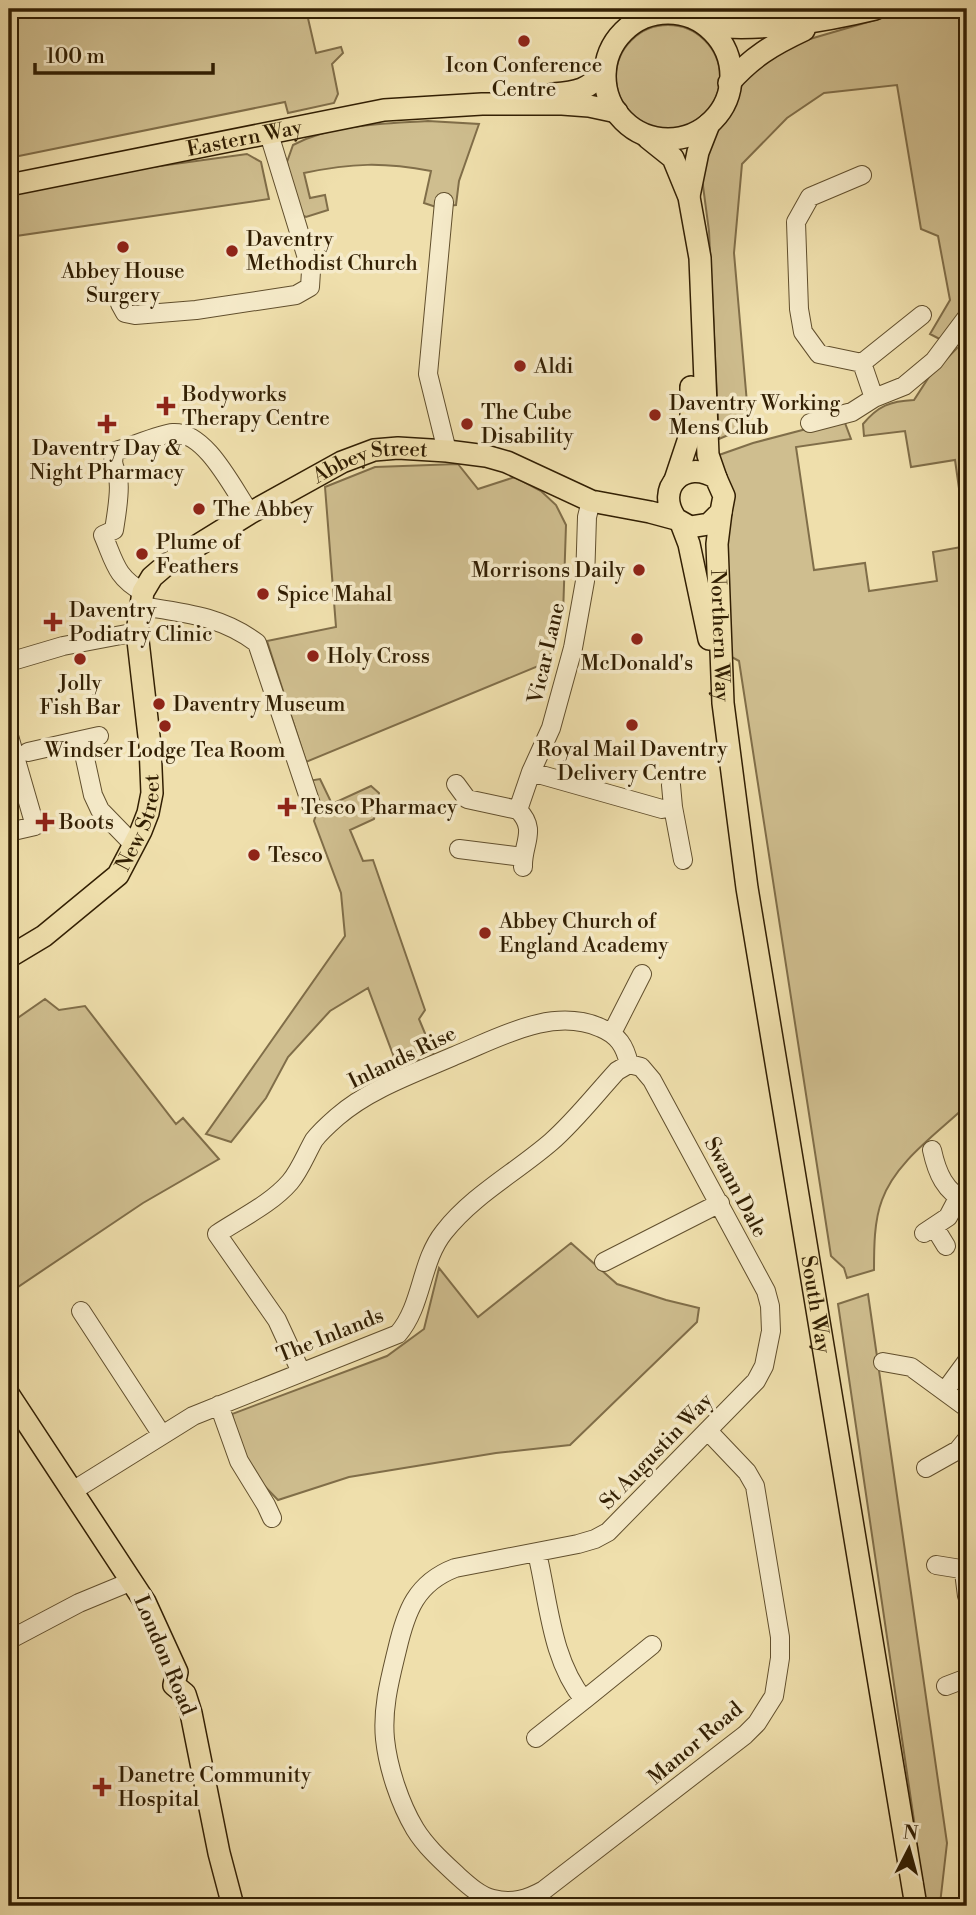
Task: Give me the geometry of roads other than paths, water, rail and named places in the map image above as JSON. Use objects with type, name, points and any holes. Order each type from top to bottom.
[{"type":"main road","points":[[692,221],[688,258],[691,432],[668,502],[678,521],[699,527],[709,524],[722,512],[724,496],[708,455],[700,258],[689,197],[673,158],[635,131],[617,113],[608,91],[605,71],[612,50],[628,19],[652,15],[679,11],[709,26],[737,29],[821,21],[875,9]]},
{"type":"main road","points":[[729,83],[748,62],[772,45],[821,21]]},
{"type":"main road","points":[[689,197],[698,152],[709,124],[725,102],[729,83],[729,63],[718,38],[709,26]]},
{"type":"main road","name":"Eastern Way","points":[[9,185],[384,110],[473,104],[573,92],[590,87],[605,71]]},
{"type":"main road","name":"Eastern Way","points":[[473,104],[589,106],[617,113]]},
{"type":"main road","points":[[646,137],[670,139],[687,135],[709,124]]},
{"type":"main road","name":"Abbey Street","points":[[142,599],[152,577],[166,565],[250,513],[342,462],[374,450],[398,448],[486,456],[507,462],[591,501],[678,521]]},
{"type":"main road","points":[[673,483],[690,471],[716,478]]},
{"type":"main road","name":"Abbey Street","points":[[625,507],[661,495],[673,483]]},
{"type":"main road","name":"Northern Way","points":[[722,512],[717,555],[723,703]]},
{"type":"main road","name":"Northern Way","points":[[678,521],[689,544],[723,703]]},
{"type":"main road","points":[[137,632],[142,599]]},
{"type":"main road","name":"New Street","points":[[9,957],[44,936],[118,875],[148,813],[152,793],[150,743],[137,632]]},
{"type":"main road","name":"South Way","points":[[723,703],[747,888],[916,1906]]},
{"type":"main road","name":"London Road","points":[[9,1395],[149,1608],[177,1672],[174,1685],[185,1694],[191,1713],[219,1853],[233,1906]]},
{"type":"street","points":[[120,304],[125,313],[135,315],[196,310],[296,295],[310,287],[311,271],[269,134]]},
{"type":"street","points":[[862,174],[810,197],[796,222],[799,309],[803,332],[819,354],[862,363]]},
{"type":"street","points":[[444,202],[428,374],[447,451]]},
{"type":"street","points":[[862,363],[922,315]]},
{"type":"street","points":[[810,423],[852,412],[874,398],[904,386],[934,361],[967,317]]},
{"type":"street","points":[[862,363],[874,398]]},
{"type":"street","points":[[250,513],[205,446],[192,436],[173,433],[116,451],[111,460],[118,478],[117,516],[114,530],[103,536],[126,583],[142,599],[218,620],[239,629],[257,643],[312,807]]},
{"type":"street","name":"Vicar Lane","points":[[518,810],[531,772],[551,728],[573,648],[585,581],[587,517],[591,501]]},
{"type":"street","points":[[9,660],[63,646],[137,632]]},
{"type":"street","points":[[9,736],[35,826],[9,832]]},
{"type":"street","points":[[28,751],[99,736]]},
{"type":"street","points":[[81,740],[93,795],[100,810],[134,845]]},
{"type":"street","points":[[531,772],[662,809],[673,807]]},
{"type":"street","points":[[456,783],[467,799],[518,810],[524,816],[530,837],[523,862],[459,849]]},
{"type":"street","points":[[671,785],[683,860]]},
{"type":"street","points":[[629,1063],[626,1051],[612,1033],[642,974]]},
{"type":"street","name":"Inlands Rise","points":[[301,1372],[277,1320],[217,1234],[279,1193],[292,1179],[316,1137],[359,1101],[384,1088],[530,1025],[572,1021],[593,1024],[612,1033]]},
{"type":"street","name":"Swann Dale","points":[[629,1063],[641,1068],[652,1080],[766,1291],[771,1318],[769,1348]]},
{"type":"street","name":"The Inlands","points":[[71,1492],[193,1416],[398,1334],[410,1320],[428,1261],[441,1235],[460,1213],[551,1141],[617,1071],[629,1063]]},
{"type":"street","points":[[932,1150],[938,1176],[962,1200],[948,1217],[929,1230],[946,1246]]},
{"type":"street","points":[[604,1262],[720,1203]]},
{"type":"street","points":[[81,1311],[162,1435]]},
{"type":"street","name":"St Augustin Way","points":[[544,1890],[529,1898],[510,1902],[492,1899],[471,1888],[427,1844],[415,1828],[388,1758],[384,1712],[400,1636],[408,1612],[428,1583],[439,1574],[455,1568],[578,1544],[608,1532],[756,1381],[769,1348]]},
{"type":"street","points":[[945,1391],[967,1361]]},
{"type":"street","points":[[883,1362],[911,1367],[967,1408]]},
{"type":"street","points":[[219,1405],[239,1461],[267,1505],[272,1518]]},
{"type":"street","name":"Manor Road","points":[[544,1890],[745,1735],[757,1723],[774,1696],[778,1678],[780,1637],[758,1495],[747,1472],[708,1430]]},
{"type":"street","points":[[926,1468],[964,1451]]},
{"type":"street","points":[[537,1553],[559,1659],[571,1684],[584,1700]]},
{"type":"street","points":[[936,1565],[966,1571],[967,1596]]},
{"type":"street","points":[[9,1640],[79,1603],[125,1584],[129,1579]]},
{"type":"street","points":[[536,1738],[652,1645]]},
{"type":"street","points":[[946,1686],[967,1678]]},
{"type":"street","points":[[544,1890],[554,1906]]},
{"type":"place","name":"Icon Conference Centre","points":[[524,41]]},
{"type":"place","name":"Abbey House Surgery","points":[[123,247]]},
{"type":"place","name":"Daventry Methodist Church","points":[[232,251]]},
{"type":"place","name":"Aldi","points":[[520,366]]},
{"type":"place","name":"Bodyworks Therapy Centre","points":[[166,406]]},
{"type":"place","name":"Daventry Working Mens Club","points":[[655,415]]},
{"type":"place","name":"Daventry Day & Night Pharmacy","points":[[107,424]]},
{"type":"place","name":"The Cube Disability","points":[[467,424]]},
{"type":"place","name":"The Abbey","points":[[199,509]]},
{"type":"place","name":"Plume of Feathers","points":[[142,554]]},
{"type":"place","name":"Morrisons Daily","points":[[639,570]]},
{"type":"place","name":"Spice Mahal","points":[[263,594]]},
{"type":"place","name":"Daventry Podiatry Clinic","points":[[53,622]]},
{"type":"place","name":"McDonald's","points":[[637,639]]},
{"type":"place","name":"Holy Cross","points":[[313,656]]},
{"type":"place","name":"Jolly Fish Bar","points":[[80,659]]},
{"type":"place","name":"Daventry Museum","points":[[159,704]]},
{"type":"place","name":"Royal Mail Daventry Delivery Centre","points":[[632,725]]},
{"type":"place","name":"Windser Lodge Tea Room","points":[[165,726]]},
{"type":"place","name":"Tesco Pharmacy","points":[[287,807]]},
{"type":"place","name":"Boots","points":[[45,822]]},
{"type":"place","name":"Tesco","points":[[254,855]]},
{"type":"place","name":"Abbey Church of England Academy","points":[[485,933]]},
{"type":"place","name":"Danetre Community Hospital","points":[[102,1787]]}]
